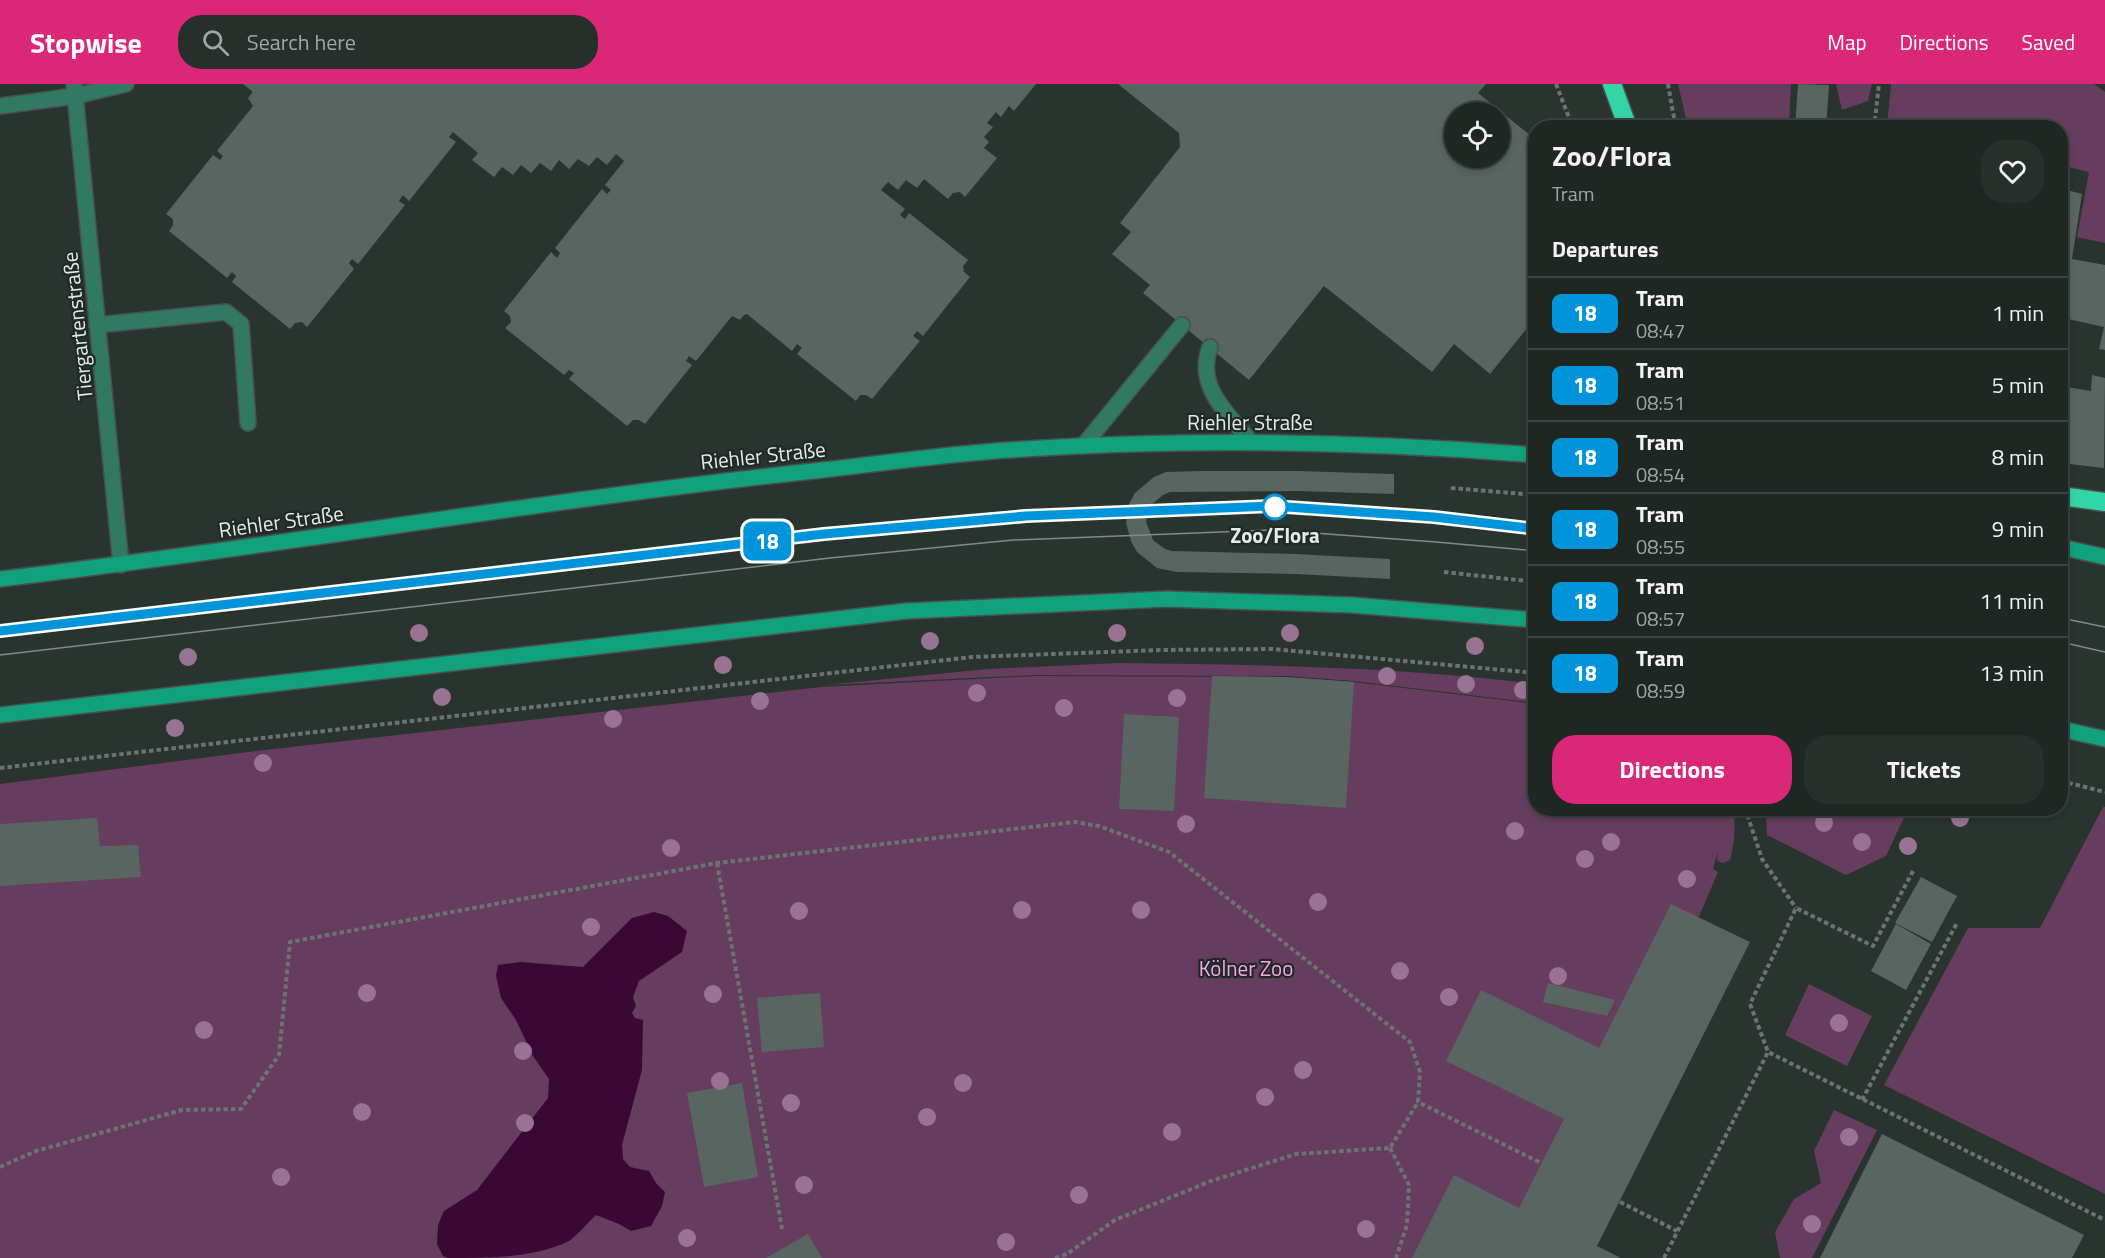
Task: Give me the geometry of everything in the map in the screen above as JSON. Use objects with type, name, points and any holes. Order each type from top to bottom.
[{"type":"highway","points":[[1613,86],[1625,120]]},
{"type":"highway","points":[[2068,497],[2105,502]]},
{"type":"main road","name":"Riehler Straße","points":[[0,579],[121,565],[683,485],[1006,450],[1250,441],[1429,447],[1528,454]]},
{"type":"main road","points":[[2068,548],[2105,556]]},
{"type":"main road","points":[[0,715],[907,611],[1166,599],[1352,605],[1528,619]]},
{"type":"main road","points":[[2068,731],[2105,739]]},
{"type":"street","points":[[0,106],[75,90],[126,84]]},
{"type":"street","name":"Tiergartenstraße","points":[[75,90],[121,565]]},
{"type":"street","points":[[98,324],[225,312],[241,324],[248,423]]},
{"type":"street","points":[[1083,446],[1182,326]]},
{"type":"street","points":[[1210,347],[1206,358],[1207,378],[1214,397],[1250,441]]},
{"type":"path","points":[[1556,84],[1570,120]]},
{"type":"path","points":[[1668,84],[1675,120]]},
{"type":"path","points":[[1875,120],[1879,84]]},
{"type":"path","points":[[1451,488],[1528,494]]},
{"type":"path","points":[[1444,572],[1528,581]]},
{"type":"path","points":[[0,768],[972,657],[1161,650],[1272,649],[1528,671]]},
{"type":"path","points":[[2068,783],[2105,792]]},
{"type":"path","points":[[1748,816],[1762,859],[1796,908],[1873,946],[1913,871]]},
{"type":"path","points":[[0,1167],[36,1151],[182,1110],[241,1109],[279,1055],[290,942],[717,863],[1075,822],[1099,826],[1169,852],[1410,1042],[1420,1072],[1418,1102],[1390,1148]]},
{"type":"path","points":[[717,863],[782,1228]]},
{"type":"path","points":[[1796,908],[1750,1004],[1767,1052],[2105,1220]]},
{"type":"path","points":[[1862,1100],[1957,923]]},
{"type":"path","points":[[1664,1258],[1767,1052]]},
{"type":"path","points":[[1418,1102],[1541,1163]]},
{"type":"path","points":[[1055,1258],[1067,1254],[1115,1220],[1211,1181],[1296,1154],[1390,1148]]},
{"type":"path","points":[[1390,1148],[1409,1185],[1407,1226],[1395,1258]]},
{"type":"path","points":[[1620,1202],[1677,1231]]},
{"type":"green space","points":[[1678,84],[1791,84],[1789,120],[1686,120]]},
{"type":"green space","points":[[1836,84],[1872,84],[1868,101],[1842,110]]},
{"type":"green space","points":[[1891,84],[2094,84],[2105,92],[2105,243],[2077,237],[2089,172],[2068,167],[2068,120],[1888,120]]},
{"type":"green space","points":[[1118,663],[1432,673],[1528,683],[1528,702],[1354,681],[1287,676],[1036,675],[826,685],[988,669]]},
{"type":"green space","name":"Kölner Zoo","points":[[1034,676],[1286,677],[1354,682],[1528,703],[1528,816],[1734,816],[1733,847],[1730,860],[1723,863],[1717,861],[1718,852],[1713,869],[1718,872],[1694,928],[1566,1258],[0,1258],[0,784],[248,752],[821,687]]},
{"type":"green space","points":[[2105,807],[2105,1194],[1884,1085],[1968,928],[2040,928]]},
{"type":"green space","points":[[1766,816],[1905,816],[1886,856],[1846,875],[1767,835]]},
{"type":"green space","points":[[1809,984],[1872,1016],[1847,1066],[1785,1035]]},
{"type":"green space","points":[[1834,1110],[1877,1130],[1812,1258],[1780,1258],[1775,1232],[1794,1199],[1821,1183],[1814,1151]]},
{"type":"shaded area","points":[[654,912],[668,916],[687,931],[682,952],[639,981],[633,997],[636,1006],[632,1013],[635,1018],[643,1020],[642,1070],[622,1145],[623,1159],[630,1167],[649,1171],[665,1192],[662,1206],[651,1226],[631,1231],[596,1215],[569,1241],[541,1251],[496,1257],[448,1258],[443,1256],[437,1244],[438,1225],[444,1211],[477,1190],[548,1098],[549,1079],[533,1056],[516,1020],[501,998],[496,976],[498,965],[520,962],[583,967],[632,918]]},
{"type":"building","points":[[243,84],[1036,84],[1014,111],[1009,106],[1001,117],[996,112],[987,123],[993,127],[984,137],[989,142],[984,148],[997,158],[965,197],[960,192],[953,193],[948,199],[924,179],[917,188],[906,180],[898,190],[888,182],[881,190],[905,209],[900,215],[905,219],[909,213],[968,260],[963,266],[964,272],[970,277],[923,336],[917,331],[913,336],[920,341],[872,399],[866,395],[860,395],[856,401],[797,354],[802,348],[797,344],[792,351],[747,314],[740,320],[732,316],[696,361],[689,356],[686,361],[692,365],[645,424],[639,420],[633,420],[627,426],[569,379],[574,373],[569,370],[564,375],[505,328],[511,322],[510,316],[504,311],[551,252],[557,258],[560,253],[555,248],[602,189],[607,194],[611,190],[605,185],[624,161],[616,154],[607,165],[597,157],[589,166],[578,159],[569,169],[559,160],[551,171],[540,163],[531,173],[521,165],[513,175],[502,167],[494,177],[472,160],[478,153],[453,132],[449,137],[456,142],[409,201],[403,195],[399,201],[405,205],[358,264],[352,259],[349,263],[354,269],[307,327],[302,322],[295,323],[290,329],[232,282],[236,276],[232,272],[227,278],[169,231],[173,225],[173,219],[166,214],[213,155],[220,160],[223,156],[217,151],[253,106],[248,98],[252,91]]},
{"type":"building","points":[[1118,84],[1486,84],[1478,93],[1489,102],[1444,102],[1444,168],[1510,168],[1510,119],[1528,134],[1528,327],[1490,374],[1454,344],[1432,372],[1324,286],[1249,380],[1143,293],[1150,285],[1112,254],[1131,232],[1120,223],[1180,147],[1179,133]]},
{"type":"building","points":[[1798,84],[1829,85],[1827,120],[1796,120]]},
{"type":"building","points":[[2068,190],[2082,194],[2072,259],[2105,265],[2105,350],[2099,349],[2104,327],[2068,319]]},
{"type":"building","points":[[2092,375],[2105,378],[2104,468],[2068,464],[2068,387],[2091,391]]},
{"type":"building","points":[[1166,472],[1394,474],[1394,494],[1298,491],[1170,492],[1152,504],[1146,522],[1153,540],[1172,551],[1390,559],[1390,579],[1296,574],[1177,572],[1157,568],[1137,552],[1131,541],[1126,523],[1129,504],[1135,493],[1154,477]]},
{"type":"building","points":[[1212,676],[1286,677],[1354,682],[1346,808],[1204,798]]},
{"type":"building","points":[[1124,714],[1179,717],[1174,811],[1119,809]]},
{"type":"building","points":[[97,818],[100,846],[138,845],[141,877],[0,886],[0,824]]},
{"type":"building","points":[[1921,877],[1957,896],[1932,942],[1895,923]]},
{"type":"building","points":[[1671,904],[1750,942],[1597,1246],[1621,1258],[1412,1258],[1454,1175],[1519,1208],[1564,1119],[1446,1061],[1481,990],[1599,1048]]},
{"type":"building","points":[[1896,924],[1931,944],[1906,990],[1871,971]]},
{"type":"building","points":[[1548,983],[1615,1000],[1607,1016],[1543,1002]]},
{"type":"building","points":[[820,993],[824,1047],[762,1052],[757,998]]},
{"type":"building","points":[[742,1083],[758,1177],[704,1187],[687,1093]]},
{"type":"building","points":[[1882,1134],[2084,1235],[2072,1258],[1820,1258]]},
{"type":"building","points":[[808,1234],[822,1258],[766,1258]]},
{"type":"tram line","points":[[0,631],[824,534],[1026,516],[1272,506],[1434,517],[1528,528]]},
{"type":"tram line","name":"18","points":[[0,631],[824,534],[1026,516],[1272,506],[1434,517],[1528,528]]},
{"type":"tram line","points":[[0,655],[830,558],[1013,540],[1273,530],[1528,550]]},
{"type":"tram line","points":[[2068,619],[2105,627]]},
{"type":"tram line","points":[[2068,644],[2105,652]]},
{"type":"place","name":"Zoo/Flora","points":[[1275,507]]}]
